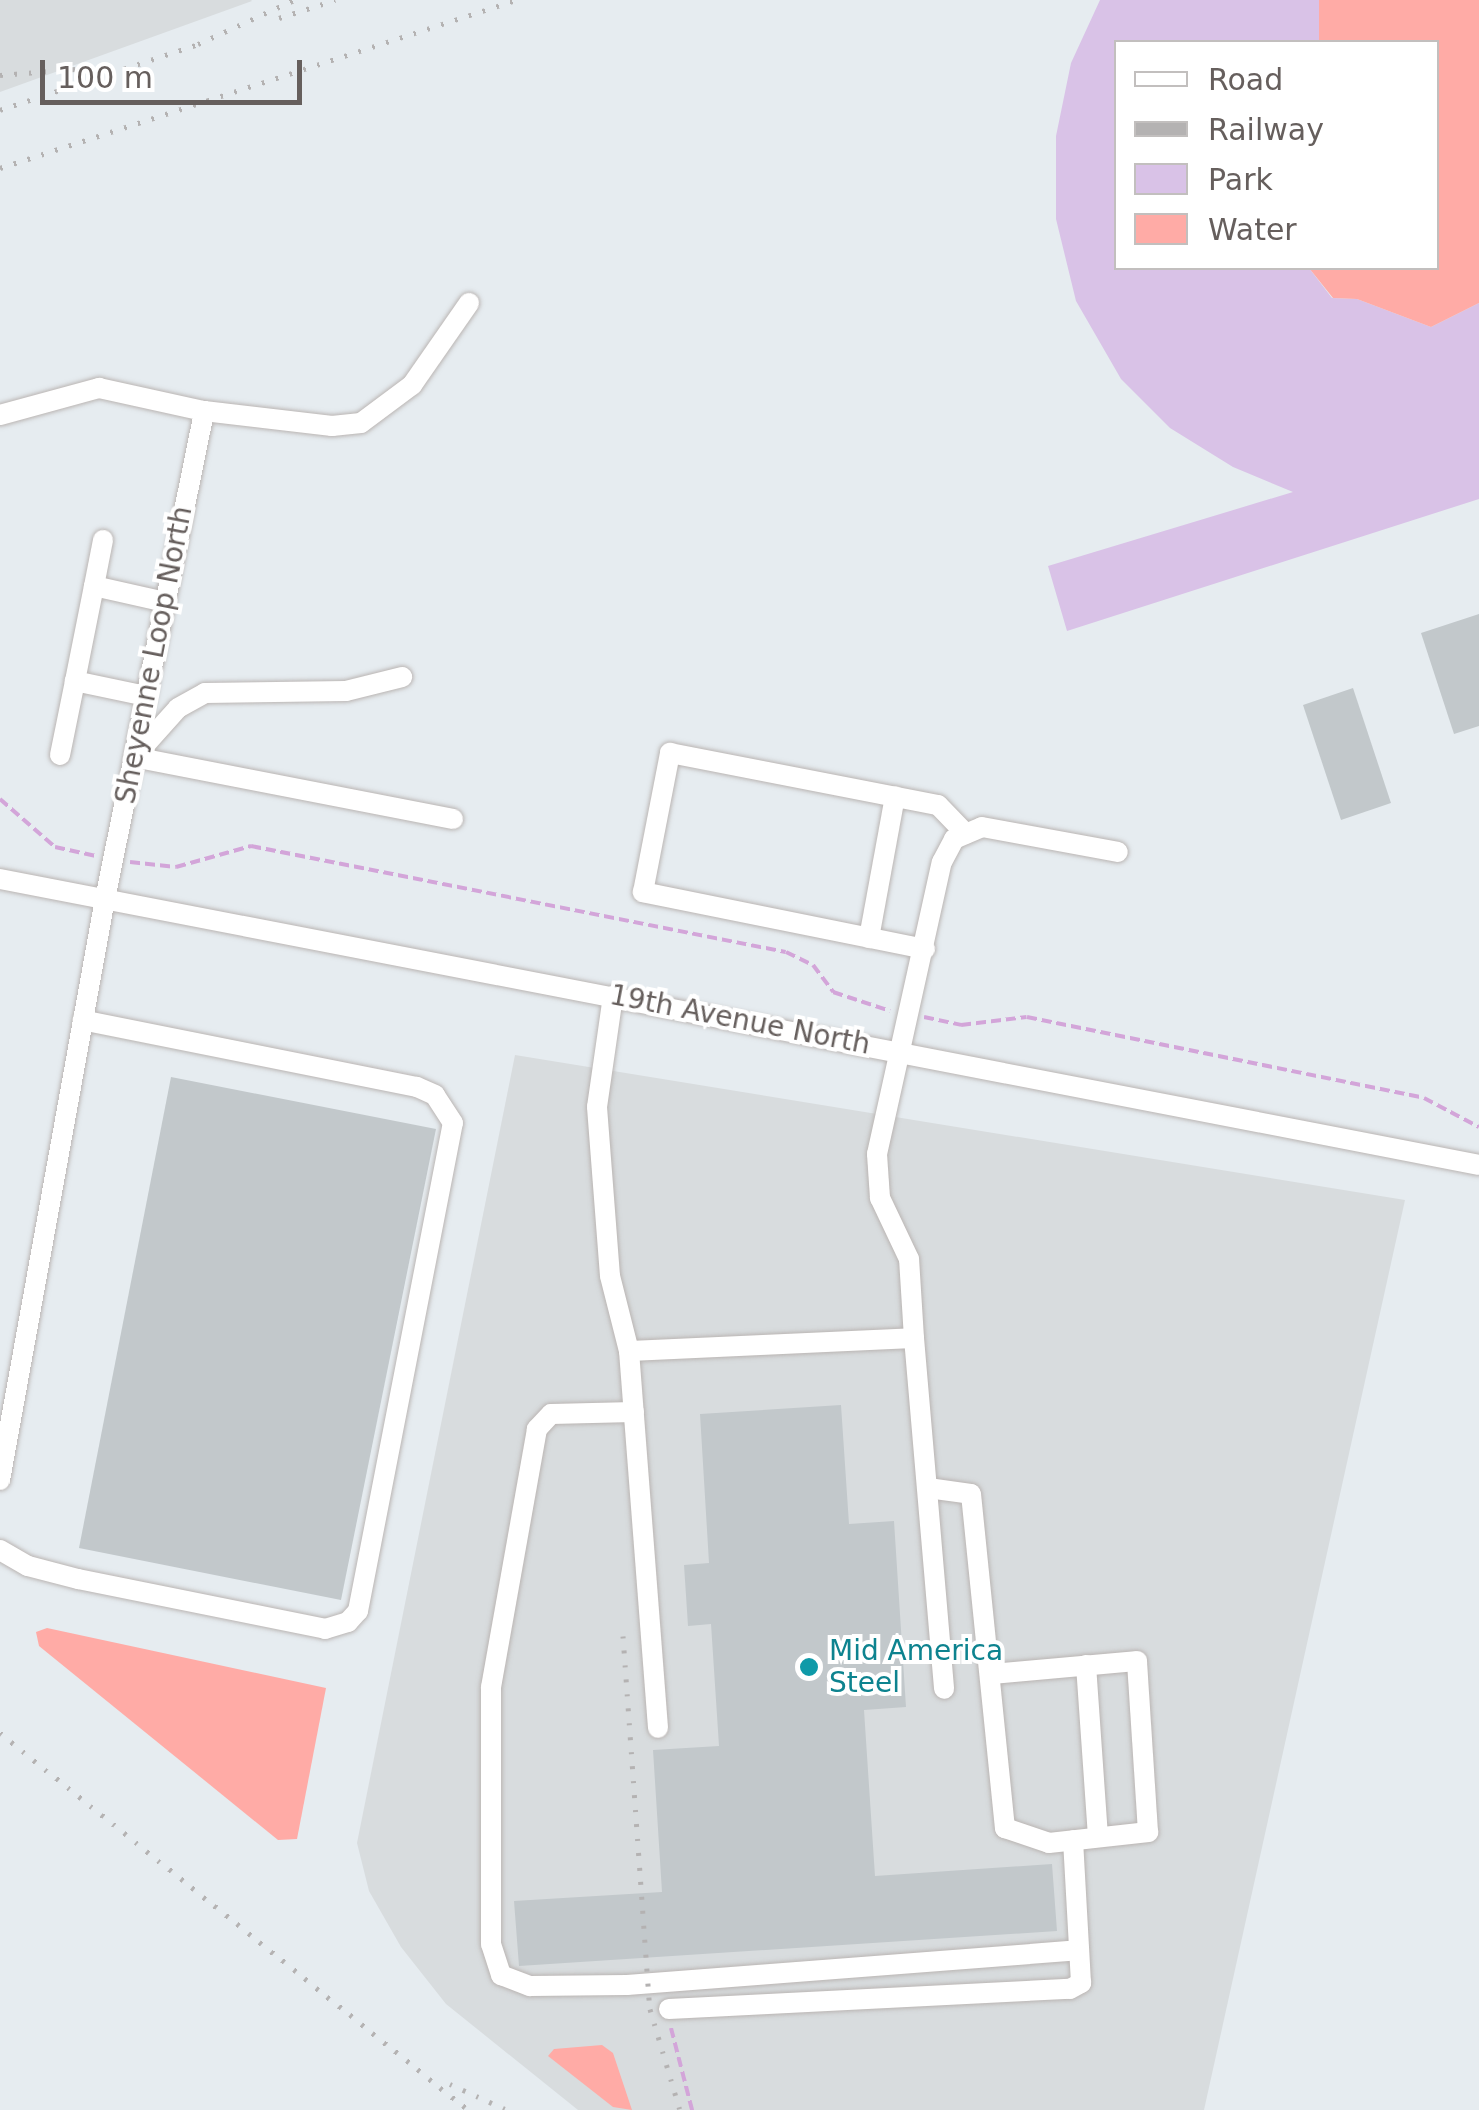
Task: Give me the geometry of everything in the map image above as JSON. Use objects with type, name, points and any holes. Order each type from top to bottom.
[{"type":"street","points":[[0,414],[99,388],[204,411],[332,426],[360,423],[412,384],[470,303]]},
{"type":"street","name":"Sheyenne Loop North","points":[[0,1480],[105,899],[204,411]]},
{"type":"street","points":[[60,755],[103,540]]},
{"type":"street","points":[[94,586],[165,602]]},
{"type":"street","points":[[134,757],[178,708],[205,694],[346,691],[402,678]]},
{"type":"street","points":[[74,681],[146,696]]},
{"type":"street","points":[[925,949],[643,892],[670,753],[938,805],[966,834]]},
{"type":"street","points":[[134,757],[452,819]]},
{"type":"street","points":[[869,938],[895,796]]},
{"type":"street","points":[[944,1689],[909,1259],[877,1175],[897,1050],[910,1014],[942,862],[954,839],[982,826],[1118,852]]},
{"type":"street","name":"19th Avenue North","points":[[0,879],[1479,1165]]},
{"type":"street","points":[[613,996],[598,1107],[610,1276],[630,1351],[658,1728]]},
{"type":"street","points":[[0,1550],[28,1566],[97,1583],[325,1629],[348,1622],[358,1612],[452,1123],[435,1095],[417,1087],[83,1020]]},
{"type":"street","points":[[630,1351],[914,1338]]},
{"type":"street","points":[[634,1412],[550,1414],[537,1429],[491,1687],[491,1944],[501,1974],[530,1986],[628,1985],[1078,1950]]},
{"type":"street","points":[[928,1488],[971,1494],[1006,1828],[1049,1843],[1148,1832],[1137,1661],[990,1674]]},
{"type":"street","points":[[1086,1665],[1098,1837]]},
{"type":"street","points":[[669,2009],[1070,1989],[1081,1983],[1073,1840]]},
{"type":"path","points":[[0,798],[54,846],[176,868],[251,846],[786,952],[812,965],[833,992],[852,1003],[961,1025],[1010,1017],[1046,1021],[1424,1098],[1479,1128]]},
{"type":"path","points":[[669,2009],[692,2110]]},
{"type":"shaded area","points":[[0,0],[251,0],[252,1],[0,92]]},
{"type":"shaded area","points":[[515,1055],[1405,1200],[1204,2110],[578,2110],[446,2004],[401,1947],[369,1891],[357,1843]]},
{"type":"green space","points":[[1100,0],[1319,0],[1319,40],[1114,40],[1114,270],[1311,270],[1332,298],[1357,299],[1431,327],[1479,303],[1479,499],[1067,631],[1048,566],[1293,492],[1233,467],[1170,428],[1121,379],[1076,301],[1056,219],[1056,136],[1071,63]]},
{"type":"water","points":[[1319,0],[1479,0],[1479,303],[1431,327],[1357,299],[1333,298],[1311,270],[1439,270],[1439,40],[1319,40]]},
{"type":"water","points":[[47,1628],[326,1688],[297,1839],[278,1840],[39,1646],[36,1632]]},
{"type":"water","points":[[602,2045],[613,2053],[632,2110],[613,2107],[548,2056],[554,2049]]},
{"type":"building","points":[[1479,614],[1479,726],[1454,734],[1421,633]]},
{"type":"building","points":[[1353,688],[1391,803],[1341,820],[1303,705]]},
{"type":"building","points":[[171,1077],[436,1129],[341,1600],[79,1548]]},
{"type":"building","name":"Mid America Steel","points":[[841,1405],[849,1524],[894,1521],[906,1707],[864,1710],[875,1876],[1052,1864],[1057,1931],[519,1966],[514,1901],[662,1892],[653,1750],[719,1746],[711,1624],[688,1626],[684,1565],[709,1563],[700,1414]]},
{"type":"railway","points":[[0,110],[198,44],[294,0]]},
{"type":"railway","points":[[279,18],[335,0]]},
{"type":"railway","points":[[0,168],[516,0]]},
{"type":"railway","points":[[0,75],[101,67]]},
{"type":"railway","points":[[623,1636],[650,2009],[680,2110]]},
{"type":"railway","points":[[0,1733],[468,2110]]},
{"type":"railway","points":[[450,2084],[507,2110]]},
{"type":"place","name":"Mid America Steel","points":[[809,1667]]}]
